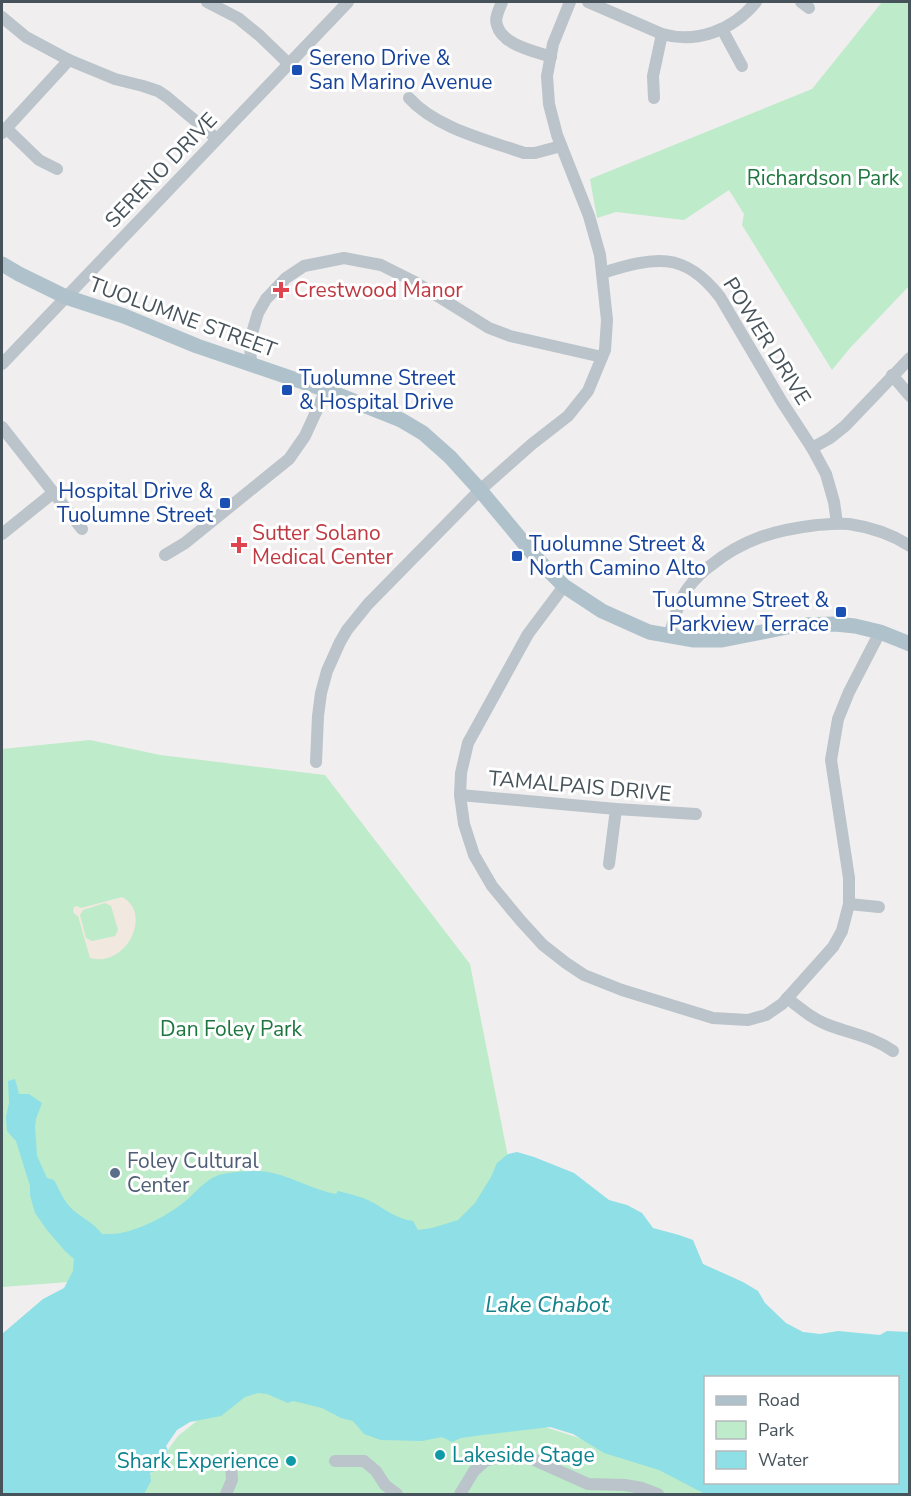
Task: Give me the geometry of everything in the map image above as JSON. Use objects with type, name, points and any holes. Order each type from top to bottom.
[{"type":"main road","name":"TUOLUMNE STREET","points":[[2,264],[66,297],[124,316],[197,346],[326,390],[401,420],[423,433],[450,457],[539,561],[564,586],[602,611],[649,632],[694,640],[722,640],[797,626],[835,624],[880,632],[909,644]]},
{"type":"street","points":[[207,2],[237,18],[289,64]]},
{"type":"street","name":"SERENO DRIVE","points":[[2,364],[348,2]]},
{"type":"street","points":[[502,2],[496,24],[503,37],[551,57]]},
{"type":"street","points":[[316,762],[318,716],[327,671],[343,636],[356,617],[480,490],[568,416],[588,391],[605,350],[607,320],[600,255],[589,216],[557,135],[549,104],[547,76],[553,44],[570,2]]},
{"type":"street","points":[[588,2],[674,38],[702,36],[722,29],[756,2]]},
{"type":"street","points":[[2,16],[26,37],[69,60],[115,80],[158,91],[217,140]]},
{"type":"street","points":[[722,29],[742,66]]},
{"type":"street","points":[[654,98],[653,76],[662,34]]},
{"type":"street","points":[[57,169],[39,160],[4,130],[69,60]]},
{"type":"street","points":[[409,98],[418,108],[445,124],[524,153],[535,153],[561,146]]},
{"type":"street","points":[[251,365],[250,340],[258,313],[266,299],[286,278],[304,267],[344,258],[381,265],[415,282],[489,328],[510,336],[602,357]]},
{"type":"street","name":"POWER DRIVE","points":[[602,273],[631,264],[655,260],[668,261],[688,267],[710,283],[826,474],[837,523]]},
{"type":"street","points":[[812,448],[831,438],[845,426],[909,358]]},
{"type":"street","points":[[892,375],[909,396]]},
{"type":"street","points":[[165,555],[185,543],[290,459],[305,436],[326,390]]},
{"type":"street","points":[[2,427],[82,529]]},
{"type":"street","points":[[2,534],[53,493]]},
{"type":"street","points":[[669,636],[681,600],[700,574],[744,543],[768,534],[837,523],[850,524],[885,534],[909,546]]},
{"type":"street","points":[[564,586],[528,634],[468,743],[461,773],[460,795],[464,824],[474,855],[492,886],[521,921],[543,945],[584,975],[622,990],[713,1018],[748,1020],[766,1015],[782,1004],[833,947],[842,931],[849,904],[849,878],[831,760],[838,719],[849,692],[880,632]]},
{"type":"street","name":"TAMALPAIS DRIVE","points":[[460,795],[696,814]]},
{"type":"street","points":[[609,864],[616,809]]},
{"type":"street","points":[[849,904],[879,907]]},
{"type":"street","points":[[787,998],[811,1016],[829,1025],[879,1041],[893,1051]]},
{"type":"street","points":[[463,1494],[474,1471],[485,1461],[511,1454],[530,1458],[588,1484],[589,1489],[624,1485],[658,1494]]},
{"type":"street","points":[[335,1461],[364,1461],[376,1470],[385,1485],[397,1494]]},
{"type":"street","points":[[226,1494],[232,1480],[231,1463]]},
{"type":"green space","name":"Richardson Park","points":[[882,2],[909,2],[909,286],[832,370],[742,225],[744,214],[729,190],[684,220],[616,212],[597,218],[590,179],[812,89]]},
{"type":"green space","name":"Dan Foley Park","points":[[90,740],[160,755],[325,775],[470,964],[521,1223],[82,1281],[2,1287],[2,749]]},
{"type":"green space","points":[[252,1387],[539,1425],[702,1478],[704,1484],[708,1484],[717,1494],[121,1494],[146,1480],[178,1436],[217,1405]]},
{"type":"sand","points":[[122,897],[131,905],[135,915],[132,937],[125,947],[115,955],[103,959],[90,958],[78,916],[73,912],[74,907],[81,908]],"holes":[[[105,903],[111,906],[118,930],[115,936],[92,941],[86,938],[80,915],[83,910]]]},
{"type":"water","name":"Lake Chabot","points":[[15,1079],[19,1094],[29,1094],[42,1103],[35,1126],[37,1156],[47,1178],[54,1180],[69,1206],[102,1234],[122,1233],[147,1224],[177,1208],[209,1180],[232,1172],[266,1172],[326,1192],[336,1194],[338,1191],[356,1196],[374,1203],[397,1217],[413,1221],[418,1230],[458,1220],[475,1203],[497,1163],[508,1154],[517,1152],[574,1173],[609,1200],[627,1205],[642,1213],[653,1228],[693,1240],[703,1264],[758,1291],[765,1303],[786,1323],[803,1332],[820,1334],[838,1331],[880,1335],[887,1331],[909,1332],[909,1494],[705,1494],[659,1470],[604,1453],[573,1434],[550,1427],[461,1438],[452,1442],[442,1437],[422,1441],[381,1440],[364,1434],[353,1421],[341,1418],[322,1408],[293,1401],[288,1403],[267,1394],[258,1393],[245,1397],[221,1416],[190,1422],[177,1430],[166,1446],[168,1454],[165,1463],[162,1468],[150,1473],[151,1481],[144,1494],[2,1494],[2,1334],[43,1299],[64,1288],[73,1271],[74,1259],[47,1230],[35,1213],[30,1186],[16,1141],[7,1131],[6,1117],[9,1103],[8,1081]]},
{"type":"place","name":"Sereno Drive & San Marino Avenue","points":[[297,70]]},
{"type":"place","name":"Crestwood Manor","points":[[281,290]]},
{"type":"place","name":"Tuolumne Street & Hospital Drive","points":[[287,390]]},
{"type":"place","name":"Hospital Drive & Tuolumne Street","points":[[225,503]]},
{"type":"place","name":"Sutter Solano Medical Center","points":[[239,545]]},
{"type":"place","name":"Tuolumne Street & North Camino Alto","points":[[517,556]]},
{"type":"place","name":"Tuolumne Street & Parkview Terrace","points":[[841,612]]},
{"type":"place","name":"Foley Cultural Center","points":[[115,1173]]},
{"type":"place","name":"Lakeside Stage","points":[[440,1455]]},
{"type":"place","name":"Shark Experience","points":[[291,1461]]}]
